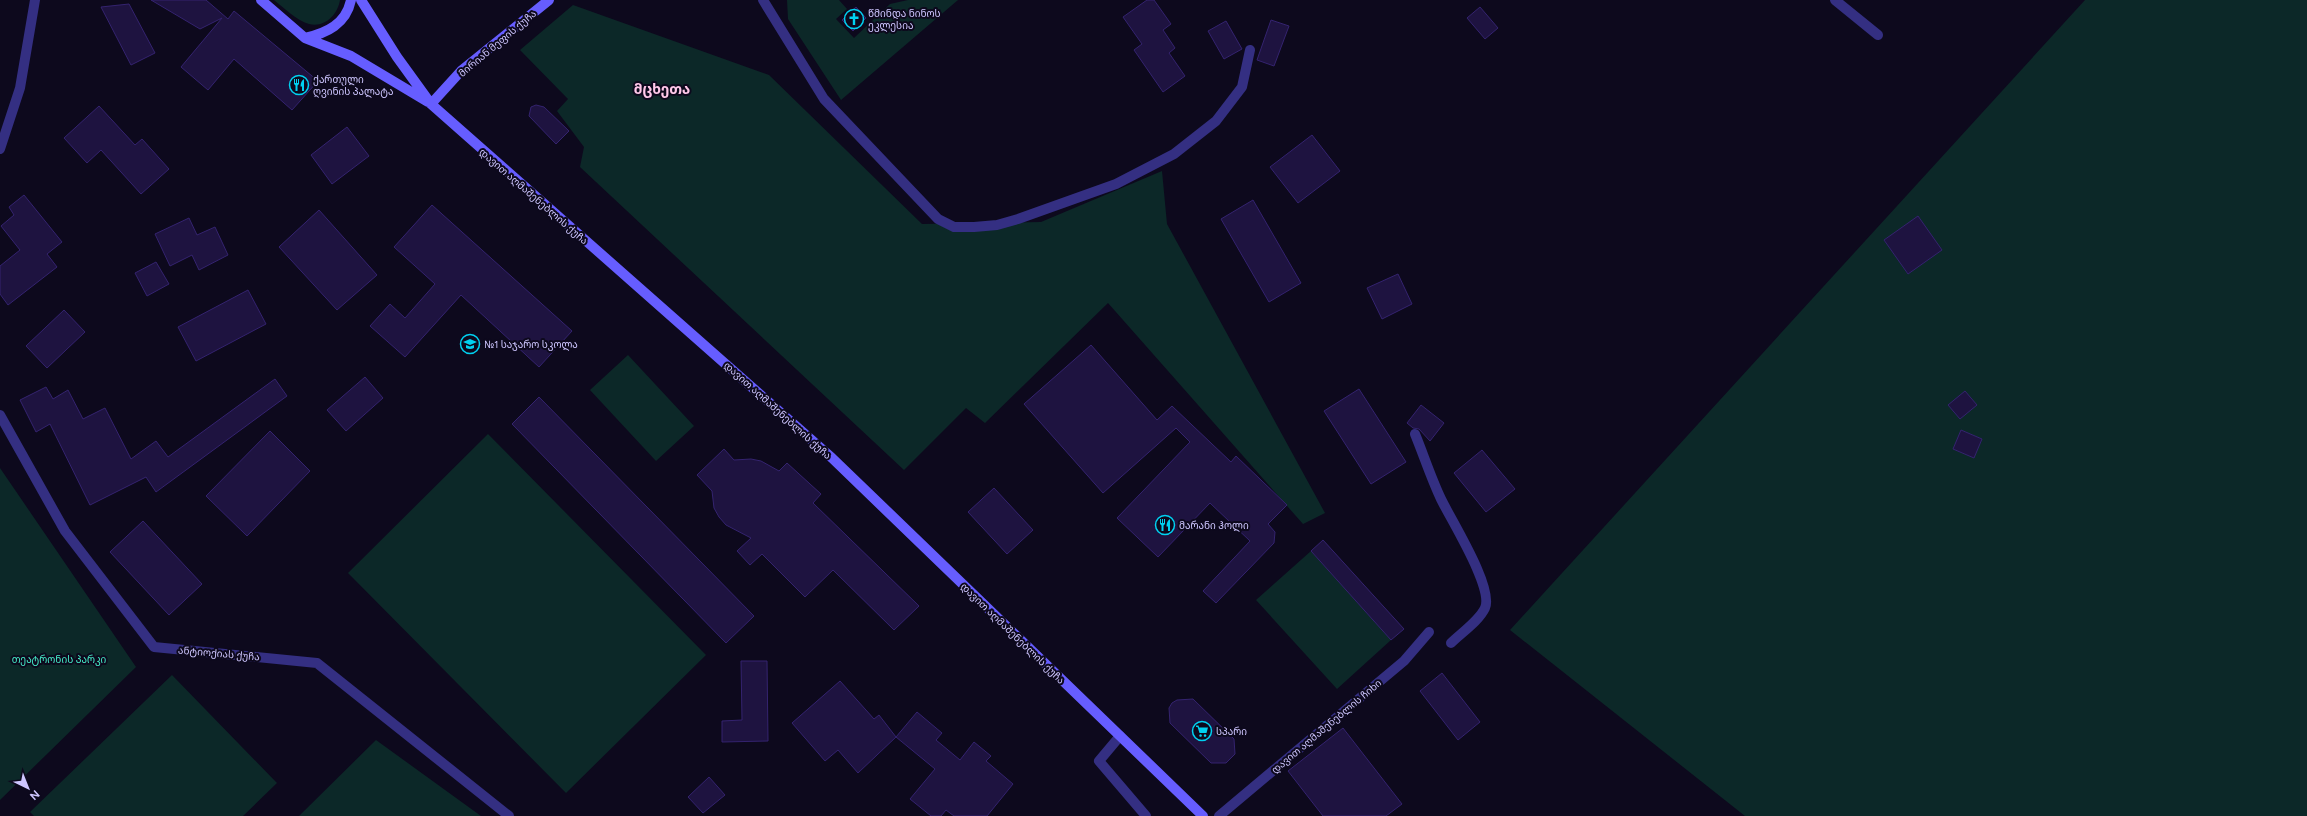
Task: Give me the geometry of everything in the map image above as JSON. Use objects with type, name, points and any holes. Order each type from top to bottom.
[{"type":"main road","points":[[261,0],[305,38],[351,56],[431,104]]},
{"type":"main road","points":[[305,38],[323,34],[339,24],[349,8],[351,0]]},
{"type":"main road","name":"დავით აღმაშენებლის ქუჩა","points":[[361,0],[397,57],[431,104],[832,458],[1203,816]]},
{"type":"main road","name":"მირიან მეფის ქუჩა","points":[[431,104],[461,71],[549,0]]},
{"type":"street","points":[[0,149],[20,88],[35,0]]},
{"type":"street","points":[[763,0],[824,99],[938,219],[954,227],[997,225],[1018,219],[1116,184],[1174,154],[1216,122],[1242,87],[1250,50]]},
{"type":"street","points":[[1835,0],[1878,35]]},
{"type":"street","name":"ანტიოქიას ქუჩა","points":[[0,415],[65,531],[154,648],[317,663],[509,816]]},
{"type":"street","points":[[1415,434],[1441,499],[1475,565],[1487,598],[1485,608],[1477,618],[1451,642]]},
{"type":"street","name":"დავით აღმაშენებლის ჩიხი","points":[[1220,816],[1404,661],[1429,632]]},
{"type":"street","points":[[1120,736],[1099,761],[1146,816]]},
{"type":"green space","points":[[274,0],[340,0],[337,10],[330,19],[315,25],[299,20]]},
{"type":"green space","points":[[787,0],[839,0],[847,9],[836,19],[854,38],[890,4],[908,0],[958,0],[841,100],[788,19]]},
{"type":"green space","points":[[2085,0],[2307,0],[2307,816],[1745,816],[1510,630]]},
{"type":"green space","points":[[573,5],[769,75],[922,224],[1041,222],[1162,171],[1167,224],[1325,513],[1303,524],[1108,303],[985,423],[966,408],[904,470],[580,167],[584,147],[557,111],[568,99],[520,50]]},
{"type":"green space","points":[[628,355],[694,426],[656,461],[590,390]]},
{"type":"green space","points":[[488,434],[706,655],[566,793],[348,573]]},
{"type":"green space","name":"თეატრონის პარკი","points":[[0,468],[136,667],[0,800]]},
{"type":"green space","points":[[1311,551],[1391,640],[1337,689],[1256,600]]},
{"type":"green space","points":[[172,675],[277,783],[243,816],[34,816],[30,812]]},
{"type":"green space","points":[[376,740],[481,816],[299,816]]},
{"type":"building","points":[[151,0],[206,0],[228,19],[234,11],[318,81],[292,110],[234,59],[208,90],[181,67],[222,18],[200,29]]},
{"type":"building","points":[[1147,0],[1154,0],[1171,24],[1163,30],[1175,48],[1169,53],[1185,76],[1163,92],[1134,50],[1142,44],[1123,17]]},
{"type":"building","points":[[129,4],[155,53],[131,65],[101,7]]},
{"type":"building","name":"წმინდა ნინოს ეკლესია","points":[[856,7],[866,18],[853,31],[842,20]]},
{"type":"building","points":[[1480,7],[1498,28],[1485,39],[1467,18]]},
{"type":"building","points":[[1271,20],[1289,26],[1274,66],[1257,60]]},
{"type":"building","points":[[1226,21],[1242,49],[1224,59],[1208,31]]},
{"type":"building","points":[[536,105],[544,107],[569,131],[556,144],[529,116],[531,107]]},
{"type":"building","points":[[99,106],[135,145],[142,139],[169,169],[141,194],[101,150],[87,163],[64,138]]},
{"type":"building","points":[[347,127],[369,156],[332,184],[311,155]]},
{"type":"building","points":[[1312,135],[1340,171],[1298,203],[1270,167]]},
{"type":"building","points":[[24,195],[62,242],[47,254],[57,267],[8,305],[0,294],[0,266],[20,250],[1,226],[14,215],[9,207]]},
{"type":"building","points":[[1253,200],[1301,283],[1269,302],[1221,219]]},
{"type":"building","points":[[432,205],[572,331],[539,367],[461,295],[405,357],[370,326],[390,304],[405,318],[435,284],[394,247]]},
{"type":"building","points":[[319,210],[377,275],[337,310],[279,247]]},
{"type":"building","points":[[1918,216],[1942,250],[1908,274],[1884,240]]},
{"type":"building","points":[[189,218],[197,235],[215,227],[228,255],[199,270],[192,255],[170,266],[155,234]]},
{"type":"building","points":[[156,262],[169,284],[147,296],[135,273]]},
{"type":"building","points":[[1398,274],[1412,304],[1382,319],[1367,288]]},
{"type":"building","points":[[248,290],[266,324],[196,361],[178,327]]},
{"type":"building","points":[[64,310],[85,332],[47,368],[26,346]]},
{"type":"building","points":[[1091,345],[1157,420],[1172,406],[1231,462],[1236,456],[1287,505],[1268,524],[1275,532],[1274,543],[1216,603],[1203,591],[1250,541],[1210,503],[1158,557],[1117,518],[1190,442],[1176,428],[1103,493],[1024,404]]},
{"type":"building","points":[[365,377],[383,398],[346,431],[327,410]]},
{"type":"building","points":[[275,379],[287,396],[156,492],[146,477],[90,505],[50,424],[36,432],[20,400],[46,387],[53,399],[68,390],[83,419],[105,408],[131,459],[156,441],[168,457]]},
{"type":"building","points":[[1359,389],[1406,462],[1371,484],[1324,411]]},
{"type":"building","points":[[1965,391],[1977,405],[1960,419],[1948,405]]},
{"type":"building","points":[[539,397],[754,616],[726,643],[512,424]]},
{"type":"building","points":[[1421,405],[1444,423],[1430,441],[1419,429],[1413,428],[1407,423]]},
{"type":"building","points":[[1961,430],[1982,439],[1974,458],[1953,449]]},
{"type":"building","points":[[270,431],[310,471],[247,536],[206,496]]},
{"type":"building","points":[[724,449],[734,460],[751,459],[761,461],[779,471],[787,463],[821,494],[813,503],[919,606],[894,630],[833,570],[805,597],[762,554],[750,565],[737,551],[751,538],[726,525],[719,517],[714,508],[712,491],[697,475]]},
{"type":"building","points":[[1482,450],[1515,489],[1486,512],[1454,473]]},
{"type":"building","points":[[994,488],[1033,530],[1007,554],[968,512]]},
{"type":"building","points":[[143,521],[202,584],[169,615],[110,552]]},
{"type":"building","points":[[1323,540],[1404,629],[1391,640],[1311,551]]},
{"type":"building","points":[[741,661],[767,661],[768,741],[722,742],[722,721],[742,720]]},
{"type":"building","points":[[1442,673],[1480,722],[1458,740],[1420,691]]},
{"type":"building","points":[[840,681],[874,719],[879,715],[896,737],[858,773],[838,750],[825,761],[792,723]]},
{"type":"building","name":"სპარი","points":[[1193,699],[1234,739],[1235,754],[1226,763],[1211,763],[1170,723],[1169,708],[1172,703],[1177,700]]},
{"type":"building","points":[[917,712],[942,733],[936,740],[960,760],[974,742],[991,756],[986,761],[1013,784],[987,816],[954,816],[946,810],[941,816],[931,816],[910,799],[935,769],[896,737]]},
{"type":"building","points":[[1343,728],[1402,804],[1386,816],[1323,816],[1288,771]]},
{"type":"building","points":[[709,777],[725,795],[703,813],[688,797]]},
{"type":"place","name":"წმინდა ნინოს ეკლესია","points":[[854,19]]},
{"type":"place","name":"ქართული ღვინის პალატა","points":[[299,85]]},
{"type":"place","name":"№1 საჯარო სკოლა","points":[[470,344]]},
{"type":"place","name":"მარანი ჰოლი","points":[[1165,525]]},
{"type":"place","name":"სპარი","points":[[1202,731]]},
{"type":"district","name":"მცხეთა","points":[[662,89]]}]
